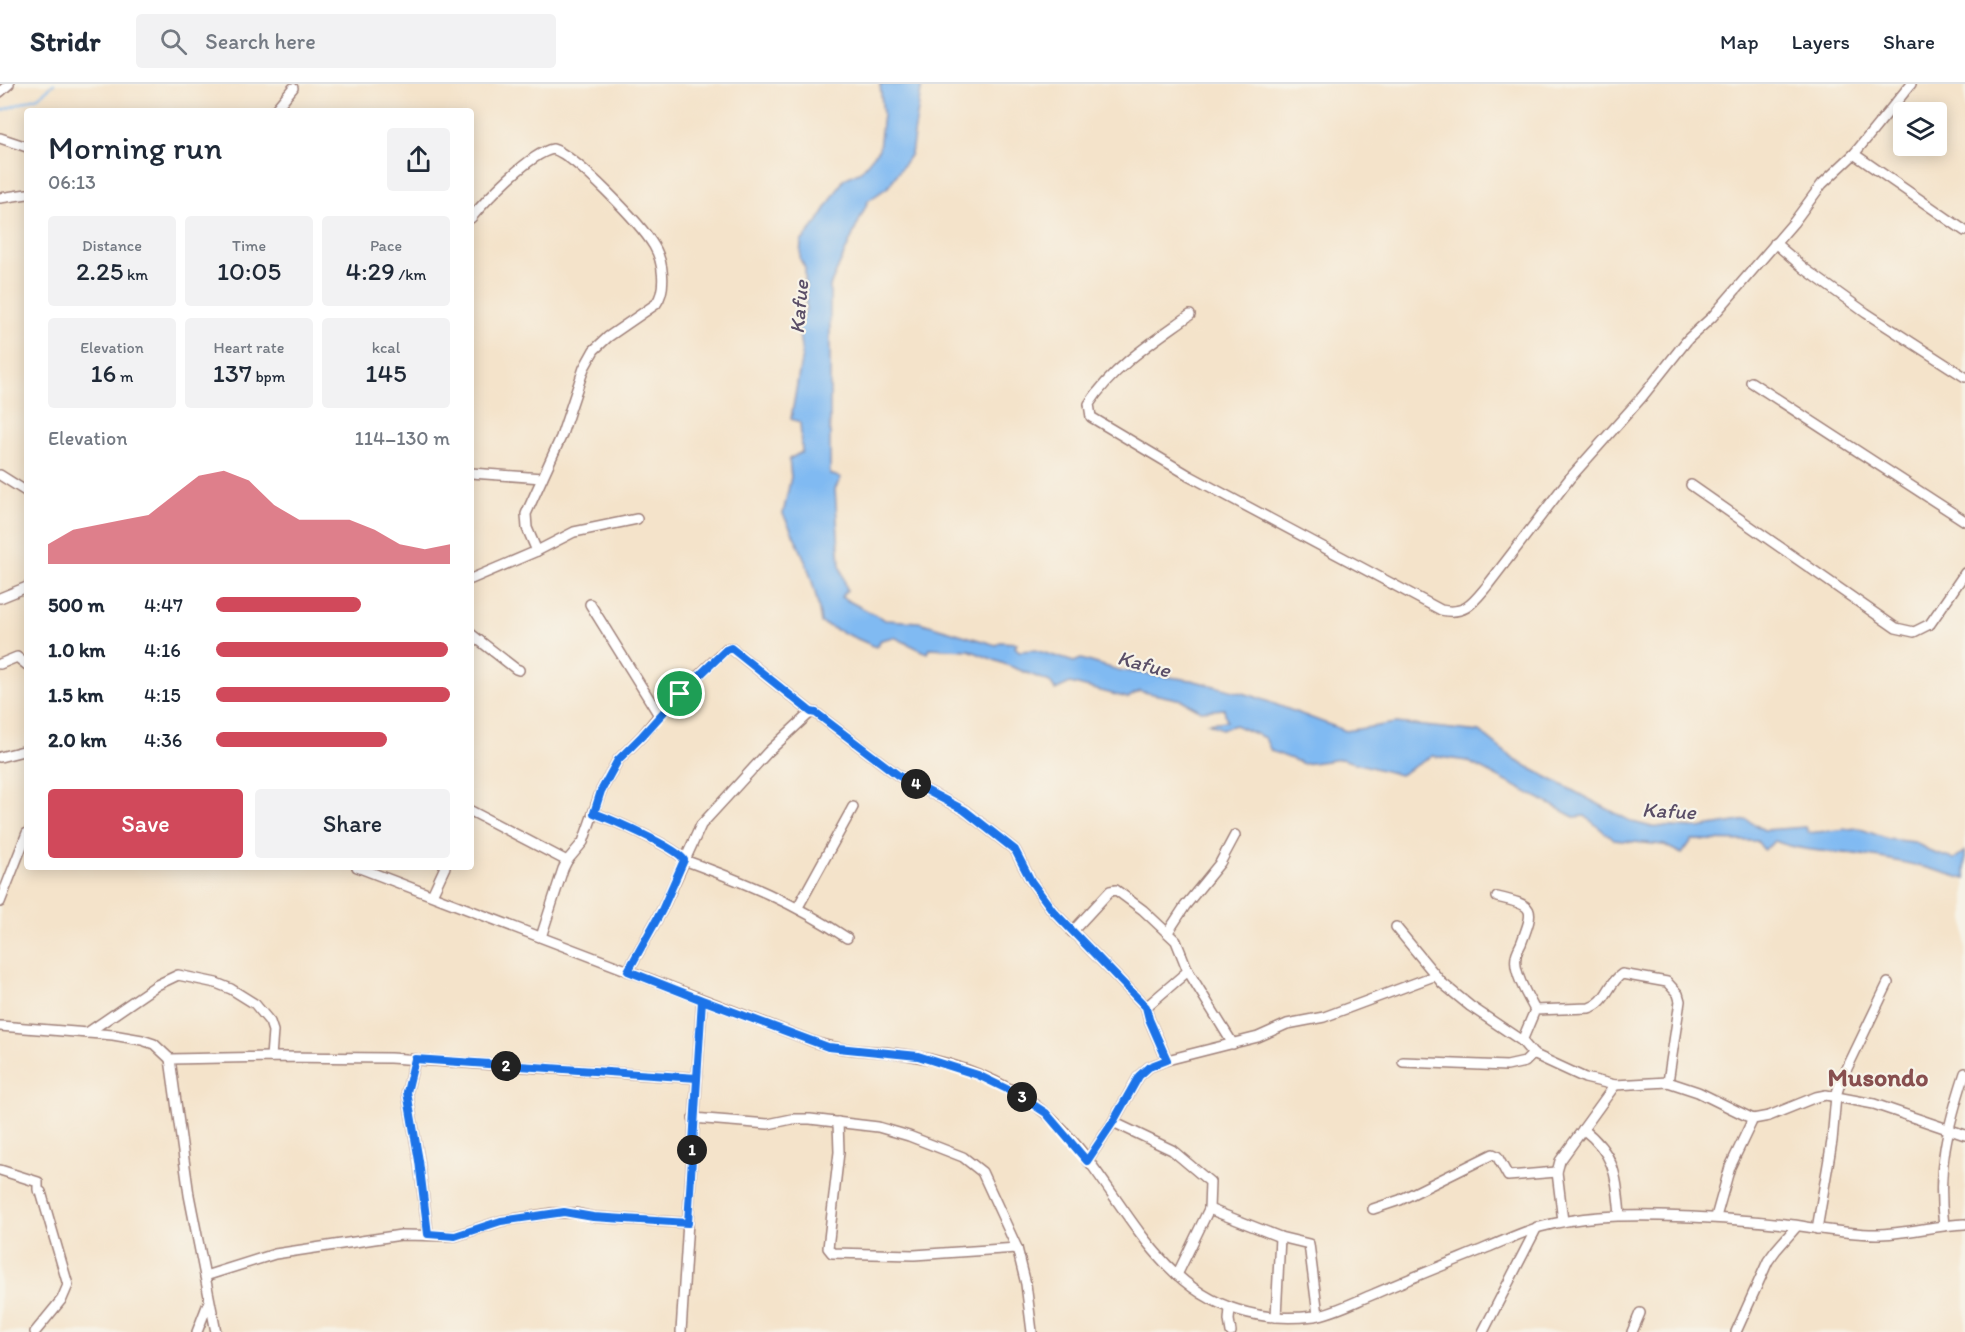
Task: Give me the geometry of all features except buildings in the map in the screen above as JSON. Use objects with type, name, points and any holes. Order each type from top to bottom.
[{"type":"street","points":[[0,92],[9,84]]},
{"type":"street","points":[[1190,315],[1138,353],[1097,392],[1089,404],[1091,417],[1190,476],[1441,610],[1453,612],[1461,610],[1473,603],[1570,478],[1642,397],[1688,339],[1712,316],[1794,222],[1822,184],[1854,154],[1911,84]]},
{"type":"street","points":[[276,108],[293,88]]},
{"type":"street","points":[[0,138],[24,146]]},
{"type":"street","points":[[474,214],[526,164],[541,153],[553,149],[566,156],[589,175],[645,232],[660,261],[662,281],[660,300],[651,309],[608,337],[594,350],[584,368],[561,437],[525,519],[537,551]]},
{"type":"street","points":[[1854,154],[1965,231]]},
{"type":"street","points":[[0,198],[24,194]]},
{"type":"street","points":[[1775,243],[1866,313],[1965,377]]},
{"type":"street","points":[[1751,382],[1965,521]]},
{"type":"street","points":[[474,473],[542,478]]},
{"type":"street","points":[[0,475],[24,490]]},
{"type":"street","points":[[1691,485],[1896,628],[1914,632],[1930,624],[1965,573]]},
{"type":"street","points":[[474,578],[537,551],[574,532],[637,519]]},
{"type":"street","points":[[0,598],[24,588]]},
{"type":"street","points":[[590,604],[659,715]]},
{"type":"street","points":[[474,636],[519,670]]},
{"type":"street","points":[[541,937],[567,861],[583,842],[601,791],[618,760],[659,715],[728,648],[731,648],[811,712],[816,713],[899,776],[964,810],[1015,850],[1047,905],[1146,1007],[1167,1060]]},
{"type":"street","points":[[0,664],[17,657],[24,663]]},
{"type":"street","points":[[628,971],[662,910],[706,818],[768,752],[811,712]]},
{"type":"street","points":[[0,757],[24,751]]},
{"type":"street","points":[[798,907],[853,807]]},
{"type":"street","points":[[474,813],[567,861]]},
{"type":"street","points":[[594,813],[626,825],[673,850],[684,860],[743,882],[798,907],[847,938]]},
{"type":"street","points":[[1168,932],[1185,906],[1220,863],[1235,835]]},
{"type":"street","points":[[0,902],[24,841]]},
{"type":"street","points":[[365,870],[828,1047],[918,1056],[978,1075],[1017,1094],[1046,1113],[1177,1275],[1196,1290],[1228,1307],[1276,1317],[1318,1315],[1537,1227],[1563,1221],[1620,1215],[1716,1217],[1878,1234],[1965,1224]]},
{"type":"street","points":[[432,896],[444,870]]},
{"type":"street","points":[[1072,932],[1113,890],[1143,910],[1168,932],[1180,950],[1188,971],[1233,1044]]},
{"type":"street","points":[[1497,897],[1523,903],[1528,908],[1529,921],[1515,958],[1525,990],[1536,1010]]},
{"type":"street","points":[[1396,927],[1434,976],[1470,1006],[1522,1041],[1533,1054],[1585,1078],[1615,1085],[1668,1082],[1698,1092],[1753,1119],[1769,1116],[1816,1096],[1836,1096],[1874,1104],[1965,1135]]},
{"type":"street","points":[[1146,1007],[1188,971]]},
{"type":"street","points":[[1536,1010],[1597,1006],[1615,980],[1622,974],[1667,982],[1678,994],[1680,1001],[1668,1082]]},
{"type":"street","points":[[87,1033],[157,985],[178,975],[216,983],[231,989],[255,1004],[267,1017],[273,1030],[271,1057]]},
{"type":"street","points":[[1087,1161],[1144,1071],[1167,1060],[1258,1037],[1287,1024],[1339,1012],[1434,976]]},
{"type":"street","points":[[1817,1229],[1832,1141],[1836,1096],[1840,1083],[1888,983]]},
{"type":"street","points":[[681,1332],[702,1000]]},
{"type":"street","points":[[1522,1041],[1536,1010]]},
{"type":"street","points":[[0,1026],[142,1040],[154,1044],[170,1059],[189,1195],[216,1332]]},
{"type":"street","points":[[1403,1062],[1507,1066],[1525,1062],[1533,1054]]},
{"type":"street","points":[[170,1059],[352,1057],[415,1059],[697,1078]]},
{"type":"street","points":[[415,1059],[407,1092],[428,1234]]},
{"type":"street","points":[[1944,1225],[1940,1185],[1948,1130],[1965,1072]]},
{"type":"street","points":[[1563,1221],[1557,1172],[1565,1152],[1615,1085]]},
{"type":"street","points":[[693,1118],[768,1124],[801,1119],[878,1127],[909,1136],[963,1157],[978,1167],[995,1198],[1017,1248],[1026,1284],[1032,1332]]},
{"type":"street","points":[[1716,1217],[1730,1167],[1753,1119]]},
{"type":"street","points":[[838,1122],[839,1152],[828,1248],[832,1253],[914,1255],[1017,1248]]},
{"type":"street","points":[[1113,1122],[1172,1150],[1207,1179],[1211,1186],[1209,1209],[1177,1275]]},
{"type":"street","points":[[1583,1129],[1599,1141],[1608,1156],[1615,1173],[1620,1215]]},
{"type":"street","points":[[1373,1209],[1400,1200],[1493,1154],[1497,1156],[1508,1176],[1557,1172]]},
{"type":"street","points":[[0,1170],[38,1182],[38,1190],[68,1285],[62,1299],[35,1332]]},
{"type":"street","points":[[1209,1209],[1280,1237],[1310,1245],[1318,1315]]},
{"type":"street","points":[[205,1276],[275,1254],[374,1238],[428,1234],[455,1236],[501,1221],[564,1212],[593,1217],[688,1223]]},
{"type":"street","points":[[1736,1332],[1768,1261],[1797,1226]]},
{"type":"street","points":[[1483,1332],[1537,1227]]},
{"type":"street","points":[[1276,1317],[1280,1237]]},
{"type":"street","points":[[197,1332],[209,1299]]},
{"type":"street","points":[[1228,1307],[1231,1332]]},
{"type":"street","points":[[1632,1332],[1640,1313]]},
{"type":"water","points":[[880,84],[922,84],[911,154],[888,187],[868,201],[830,286],[830,474],[841,478],[835,489],[840,565],[847,590],[841,597],[885,620],[919,622],[996,645],[1000,642],[1017,643],[1015,647],[1019,651],[1035,650],[1074,662],[1081,659],[1118,670],[1191,680],[1253,696],[1346,731],[1396,723],[1480,732],[1515,760],[1632,822],[1648,826],[1698,828],[1747,820],[1764,830],[1806,827],[1808,833],[1858,828],[1888,839],[1914,842],[1934,853],[1954,859],[1965,851],[1965,879],[1901,862],[1807,849],[1775,841],[1764,850],[1757,841],[1692,840],[1682,854],[1664,845],[1614,840],[1585,816],[1574,817],[1467,761],[1432,756],[1400,775],[1341,759],[1304,764],[1271,751],[1265,738],[1235,725],[1222,729],[1208,723],[1227,721],[1224,709],[1201,711],[1182,700],[1139,691],[1128,698],[1070,683],[1055,690],[1050,682],[969,650],[930,648],[927,653],[894,637],[881,640],[876,647],[821,623],[807,567],[783,514],[791,477],[789,459],[802,452],[800,422],[791,419],[802,355],[798,326],[806,309],[805,268],[800,259],[801,242],[818,221],[844,179],[861,171],[879,149],[883,114]]},
{"type":"waterway","points":[[0,111],[38,97],[54,84]]},
{"type":"district","name":"Musondo","points":[[1878,1077]]},
{"type":"route","points":[[680,694],[664,709],[642,736],[624,752],[612,768],[594,813],[626,825],[648,839],[673,850],[684,860],[662,910],[628,971],[702,1000],[688,1223],[593,1217],[564,1212],[501,1221],[455,1236],[441,1237],[428,1234],[407,1092],[408,1080],[415,1059],[697,1078],[702,1000],[828,1047],[918,1056],[978,1075],[1017,1094],[1046,1113],[1057,1123],[1087,1161],[1113,1122],[1139,1076],[1149,1067],[1167,1060],[1146,1007],[1047,905],[1025,871],[1015,850],[964,810],[886,767],[816,713],[811,712],[731,648],[728,648],[680,694]]},
{"type":"water label","name":"Kafue","points":[[799,307]]},
{"type":"water label","name":"Kafue","points":[[1144,664]]},
{"type":"water label","name":"Kafue","points":[[1669,811]]}]
